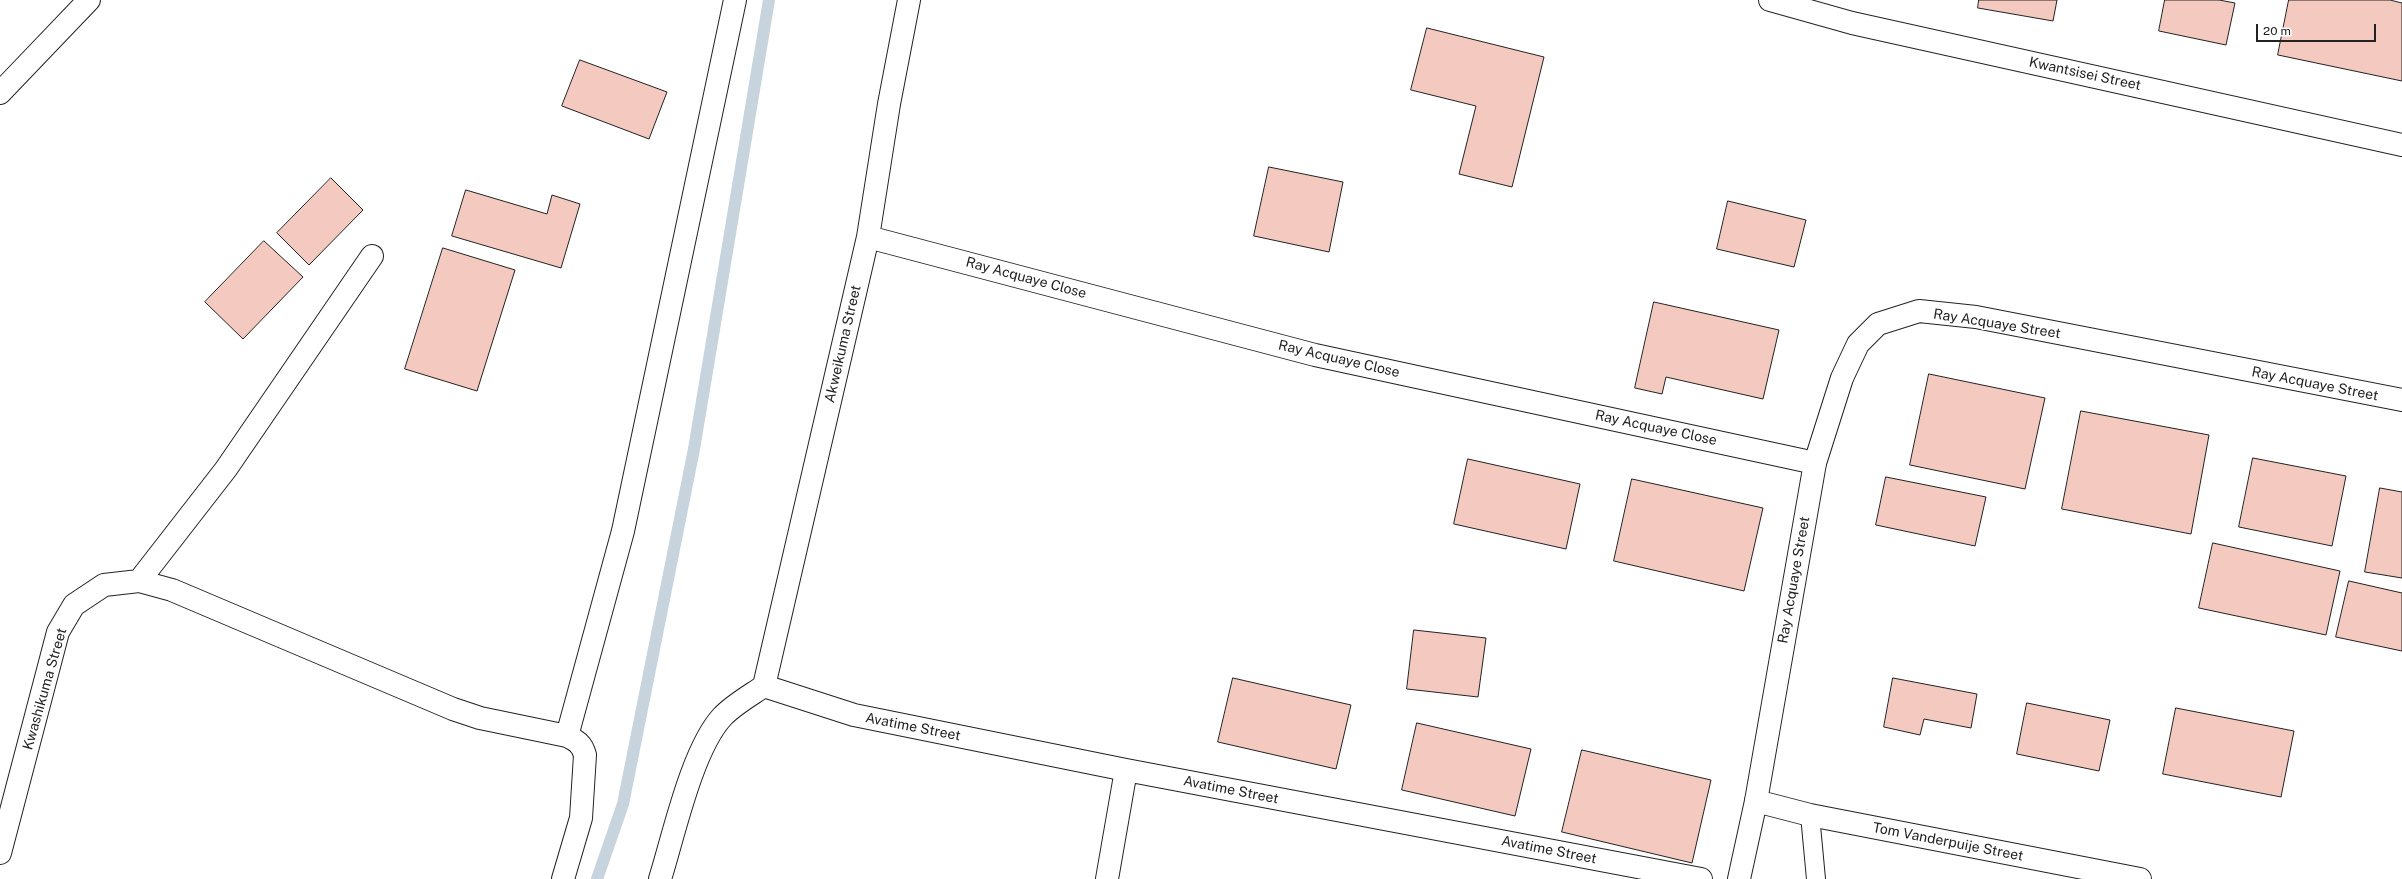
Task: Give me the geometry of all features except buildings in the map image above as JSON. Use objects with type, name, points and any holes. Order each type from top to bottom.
[{"type":"street","points":[[0,94],[89,0]]},
{"type":"street","points":[[563,879],[580,818],[584,756],[582,746],[567,736],[623,532],[735,0]]},
{"type":"street","name":"Akweikuma Street","points":[[764,686],[868,237],[889,104],[910,0]]},
{"type":"street","name":"Kwantsisei Street","points":[[1770,0],[1860,24],[2402,145]]},
{"type":"street","name":"Ray Acquaye Close","points":[[868,237],[1315,355],[1815,463]]},
{"type":"street","points":[[139,581],[226,469],[372,256]]},
{"type":"street","name":"Ray Acquaye Street","points":[[1739,879],[1756,801],[1815,463],[1842,378],[1858,344],[1878,324],[1919,311],[1976,318],[2402,400]]},
{"type":"street","name":"Kwashikuma Street","points":[[0,853],[58,632],[74,605],[104,585],[139,581],[172,590],[454,709],[480,718],[567,736]]},
{"type":"street","points":[[660,879],[695,766],[707,737],[723,716],[764,686]]},
{"type":"street","name":"Avatime Street","points":[[764,686],[854,715],[1126,770],[1701,879]]},
{"type":"street","points":[[1107,879],[1126,770]]},
{"type":"street","name":"Tom Vanderpuije Street","points":[[1756,801],[1810,815],[2140,879]]},
{"type":"lane","points":[[1810,815],[1816,879]]},
{"type":"waterway","points":[[597,879],[623,804],[694,449],[769,0]]}]
